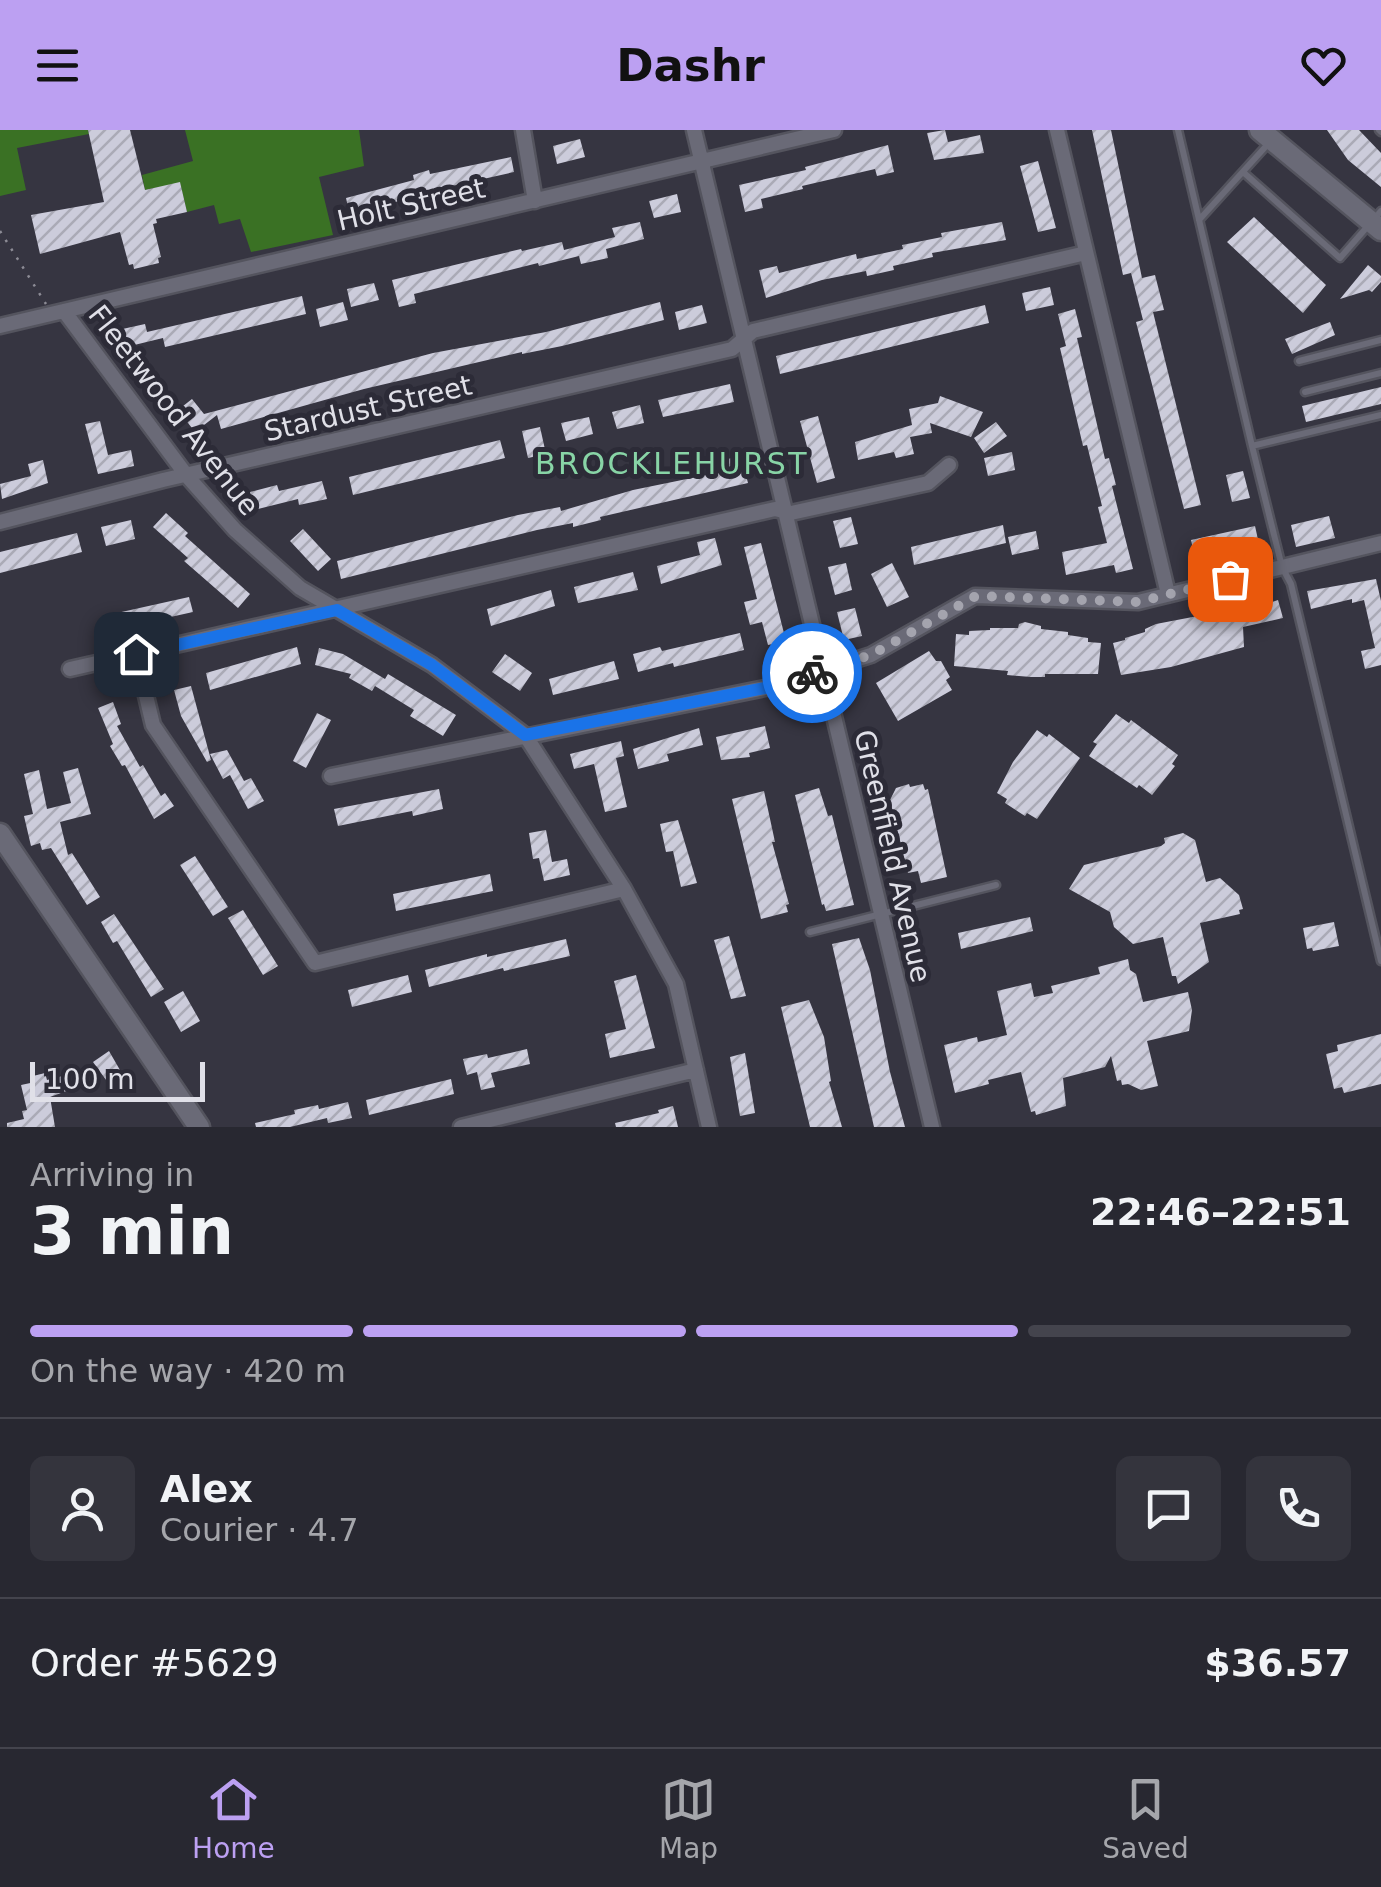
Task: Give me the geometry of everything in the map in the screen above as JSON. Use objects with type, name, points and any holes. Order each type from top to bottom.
[{"type":"street","points":[[524,130],[534,201]]},
{"type":"street","name":"Greenfield Avenue","points":[[694,130],[932,1127]]},
{"type":"street","name":"Holt Street","points":[[0,326],[834,130]]},
{"type":"street","points":[[1057,130],[1168,594]]},
{"type":"street","points":[[1266,135],[1378,221]]},
{"type":"street","name":"Stardust Street","points":[[0,522],[732,348],[753,331],[1086,252]]},
{"type":"street","name":"Fleetwood Avenue","points":[[58,313],[186,476],[235,530],[300,588],[432,665],[525,735],[624,889],[676,984],[710,1127]]},
{"type":"street","points":[[70,669],[775,509],[791,513],[928,483],[949,465]]},
{"type":"street","points":[[331,776],[770,687],[871,655],[976,596],[1138,602],[1381,543]]},
{"type":"street","points":[[136,654],[153,725],[315,963],[624,889]]},
{"type":"street","points":[[0,834],[199,1127]]},
{"type":"street","points":[[461,1127],[696,1070]]},
{"type":"lane","points":[[1178,130],[1252,446],[1282,567],[1291,584],[1381,960]]},
{"type":"lane","points":[[1199,220],[1243,172],[1266,135]]},
{"type":"lane","points":[[1243,172],[1340,258],[1378,221]]},
{"type":"lane","points":[[1299,361],[1381,340]]},
{"type":"lane","points":[[1305,392],[1381,373]]},
{"type":"lane","points":[[1252,446],[1381,415]]},
{"type":"lane","points":[[810,932],[996,886]]},
{"type":"path","points":[[0,230],[58,313]]},
{"type":"green space","points":[[0,130],[88,130],[89,134],[17,148],[26,190],[0,196]]},
{"type":"green space","points":[[185,130],[359,130],[364,166],[319,177],[333,235],[251,252],[240,219],[219,224],[214,205],[187,212],[180,183],[145,190],[142,175],[193,161]]},
{"type":"building","points":[[88,130],[130,130],[145,190],[180,182],[187,212],[156,219],[153,224],[159,263],[134,269],[133,264],[129,265],[120,232],[40,254],[31,215],[104,202]]},
{"type":"building","points":[[945,130],[948,142],[980,135],[984,153],[934,160],[927,133]]},
{"type":"building","points":[[1092,130],[1111,130],[1142,278],[1155,275],[1164,310],[1153,312],[1201,505],[1184,509],[1136,322],[1143,320],[1131,273],[1123,275]]},
{"type":"building","points":[[1327,130],[1359,130],[1381,153],[1381,187],[1348,160]]},
{"type":"building","points":[[580,139],[585,157],[557,164],[553,146]]},
{"type":"building","points":[[888,145],[894,172],[877,176],[875,169],[802,186],[803,189],[761,199],[763,208],[745,212],[739,185]]},
{"type":"building","points":[[511,157],[514,172],[434,190],[435,195],[419,199],[418,195],[350,216],[346,198],[414,180],[413,175],[429,170],[430,174]]},
{"type":"building","points":[[1038,161],[1056,228],[1038,232],[1020,166]]},
{"type":"building","points":[[677,194],[681,212],[654,218],[649,201]]},
{"type":"building","points":[[1254,217],[1326,285],[1303,313],[1227,242]]},
{"type":"building","points":[[640,222],[644,239],[606,249],[608,258],[581,264],[579,256],[539,266],[538,263],[414,294],[416,303],[399,307],[392,280],[521,249],[562,242],[564,250],[615,237],[612,228]]},
{"type":"building","points":[[1002,222],[1006,240],[932,253],[933,257],[893,266],[894,270],[822,280],[766,298],[759,270],[777,266],[779,273],[856,254],[857,259],[942,237],[941,233]]},
{"type":"building","points":[[1368,265],[1381,276],[1381,282],[1372,292],[1340,299]]},
{"type":"building","points":[[374,283],[379,300],[351,307],[347,289]]},
{"type":"building","points":[[1050,287],[1054,305],[1026,311],[1022,293]]},
{"type":"building","points":[[302,296],[306,314],[165,347],[163,338],[122,348],[118,330],[145,324],[147,332]]},
{"type":"building","points":[[343,302],[348,320],[320,327],[316,309]]},
{"type":"building","points":[[660,302],[664,320],[364,389],[221,429],[217,415],[195,432],[178,410],[192,399],[204,414],[433,353],[546,332]]},
{"type":"building","points":[[702,305],[707,323],[679,330],[675,312]]},
{"type":"building","points":[[985,305],[989,323],[780,374],[776,356]]},
{"type":"building","points":[[1075,309],[1082,337],[1077,338],[1105,459],[1109,458],[1116,485],[1112,486],[1133,569],[1116,573],[1114,565],[1066,575],[1062,552],[1107,543],[1098,507],[1102,506],[1060,348],[1066,346],[1058,314]]},
{"type":"building","points":[[1330,322],[1335,335],[1292,354],[1285,339]]},
{"type":"building","points":[[730,384],[734,402],[663,417],[658,400]]},
{"type":"building","points":[[1381,387],[1381,404],[1306,422],[1302,406]]},
{"type":"building","points":[[940,396],[983,412],[971,437],[930,423],[932,433],[910,437],[914,454],[896,458],[894,452],[858,460],[855,442],[912,425],[909,409],[938,403]]},
{"type":"building","points":[[640,405],[644,423],[617,429],[612,412]]},
{"type":"building","points":[[818,416],[835,478],[817,483],[800,421]]},
{"type":"building","points":[[589,417],[593,434],[566,441],[561,423]]},
{"type":"building","points":[[100,421],[108,455],[131,450],[134,466],[98,474],[85,424]]},
{"type":"building","points":[[996,422],[1007,436],[984,453],[974,438]]},
{"type":"building","points":[[540,427],[546,454],[528,458],[522,431]]},
{"type":"building","points":[[500,440],[505,458],[353,495],[349,477]]},
{"type":"building","points":[[1012,452],[1015,470],[988,476],[984,458]]},
{"type":"building","points":[[741,456],[748,483],[341,579],[337,561],[518,515],[560,507],[561,511],[633,490],[726,471],[723,460]]},
{"type":"building","points":[[43,460],[48,483],[2,499],[0,484],[31,476],[28,464]]},
{"type":"building","points":[[1243,471],[1250,498],[1232,502],[1226,475]]},
{"type":"building","points":[[322,481],[327,499],[299,505],[298,499],[254,510],[250,492],[277,485],[279,491]]},
{"type":"building","points":[[166,513],[188,533],[185,536],[250,594],[238,608],[184,561],[188,558],[153,527]]},
{"type":"building","points":[[1329,516],[1335,538],[1296,547],[1291,525]]},
{"type":"building","points":[[851,517],[858,544],[840,548],[833,521]]},
{"type":"building","points":[[131,520],[135,539],[106,546],[101,527]]},
{"type":"building","points":[[1003,525],[1006,543],[914,565],[911,547]]},
{"type":"building","points":[[1255,526],[1259,544],[1195,558],[1191,540]]},
{"type":"building","points":[[303,529],[331,559],[318,571],[290,541]]},
{"type":"building","points":[[1036,531],[1039,549],[1012,555],[1008,537]]},
{"type":"building","points":[[77,533],[82,552],[0,573],[0,552]]},
{"type":"building","points":[[715,538],[722,565],[661,584],[657,566],[700,555],[697,542]]},
{"type":"building","points":[[761,543],[786,641],[768,645],[762,622],[750,625],[744,602],[757,599],[744,547]]},
{"type":"building","points":[[846,563],[852,590],[835,595],[828,567]]},
{"type":"building","points":[[892,563],[909,597],[887,607],[871,574]]},
{"type":"building","points":[[633,572],[638,590],[578,603],[574,587]]},
{"type":"building","points":[[1376,579],[1381,601],[1381,665],[1365,669],[1361,651],[1375,648],[1364,600],[1311,609],[1307,591]]},
{"type":"building","points":[[551,590],[555,606],[491,626],[487,609]]},
{"type":"building","points":[[189,597],[193,612],[112,630],[108,615]]},
{"type":"building","points":[[1278,600],[1283,618],[1243,627],[1244,647],[1171,667],[1121,675],[1113,643],[1156,624],[1203,615],[1204,619],[1224,615],[1225,618]]},
{"type":"building","points":[[855,608],[862,636],[844,640],[837,612]]},
{"type":"building","points":[[1025,622],[1101,643],[1098,674],[1031,677],[954,666],[956,634],[1018,628]]},
{"type":"building","points":[[740,633],[744,650],[638,672],[633,654]]},
{"type":"building","points":[[297,647],[301,664],[210,690],[206,673]]},
{"type":"building","points":[[319,648],[343,654],[385,679],[388,674],[456,715],[443,736],[410,716],[414,710],[375,686],[372,691],[349,678],[351,674],[315,665]]},
{"type":"building","points":[[929,651],[936,661],[941,661],[952,690],[898,721],[876,683]]},
{"type":"building","points":[[505,654],[532,673],[520,691],[492,672]]},
{"type":"building","points":[[614,661],[619,679],[553,695],[549,679]]},
{"type":"building","points":[[191,686],[211,760],[207,762],[181,716],[174,690]]},
{"type":"building","points":[[113,702],[121,724],[117,726],[140,767],[143,765],[161,796],[165,793],[174,806],[154,819],[125,765],[110,746],[113,744],[98,708]]},
{"type":"building","points":[[317,713],[331,720],[306,768],[293,761]]},
{"type":"building","points":[[1116,714],[1129,723],[1131,720],[1178,755],[1172,764],[1175,766],[1152,795],[1089,756],[1097,744],[1093,742]]},
{"type":"building","points":[[765,726],[770,748],[749,753],[750,757],[721,760],[716,737]]},
{"type":"building","points":[[699,728],[703,745],[667,754],[669,761],[638,769],[633,749]]},
{"type":"building","points":[[1037,730],[1047,737],[1049,734],[1080,758],[1037,819],[1005,803],[1007,799],[997,793],[1013,762]]},
{"type":"building","points":[[621,741],[624,756],[616,758],[627,807],[605,812],[594,764],[574,769],[570,754]]},
{"type":"building","points":[[227,750],[244,781],[251,778],[264,801],[248,809],[230,775],[223,779],[210,754]]},
{"type":"building","points":[[78,768],[91,814],[60,822],[68,855],[72,853],[100,897],[87,905],[51,848],[42,850],[40,843],[31,846],[24,816],[33,814],[24,774],[39,770],[47,809],[71,803],[63,772]]},
{"type":"building","points":[[923,784],[928,789],[947,877],[921,883],[918,871],[908,873],[890,800],[896,788]]},
{"type":"building","points":[[819,788],[828,816],[832,815],[854,905],[826,911],[795,795]]},
{"type":"building","points":[[439,789],[443,809],[338,826],[334,809]]},
{"type":"building","points":[[764,791],[772,842],[789,904],[788,912],[761,919],[732,799]]},
{"type":"building","points":[[678,820],[697,883],[681,887],[673,851],[666,852],[660,824]]},
{"type":"building","points":[[546,830],[552,862],[567,859],[570,875],[544,881],[539,858],[533,859],[529,833]]},
{"type":"building","points":[[1183,833],[1195,840],[1206,882],[1220,878],[1239,895],[1243,909],[1240,914],[1200,923],[1209,962],[1178,984],[1176,976],[1172,976],[1163,937],[1133,944],[1114,927],[1110,912],[1069,889],[1084,865],[1161,846],[1164,838]]},
{"type":"building","points":[[195,856],[228,907],[213,916],[180,865]]},
{"type":"building","points":[[490,874],[493,891],[396,911],[393,894]]},
{"type":"building","points":[[243,910],[278,966],[263,975],[228,918]]},
{"type":"building","points":[[114,914],[164,989],[151,997],[101,922]]},
{"type":"building","points":[[1030,917],[1033,931],[961,949],[958,933]]},
{"type":"building","points":[[1334,922],[1339,946],[1307,949],[1303,928]]},
{"type":"building","points":[[729,936],[746,996],[731,999],[714,940]]},
{"type":"building","points":[[859,938],[870,970],[905,1127],[874,1127],[832,944]]},
{"type":"building","points":[[566,939],[570,956],[429,987],[425,970]]},
{"type":"building","points":[[1128,959],[1143,1002],[1188,992],[1192,1010],[1189,1031],[1147,1041],[1158,1086],[1141,1090],[1122,1085],[1121,1080],[1117,1081],[1111,1056],[1105,1067],[1063,1078],[1066,1106],[1036,1115],[1031,1112],[1021,1072],[955,1093],[944,1045],[1007,1035],[997,991],[1031,983],[1034,997],[1053,993],[1051,986],[1100,974],[1098,967]]},
{"type":"building","points":[[408,975],[412,992],[352,1007],[348,990]]},
{"type":"building","points":[[636,975],[655,1048],[610,1058],[605,1034],[626,1029],[614,981]]},
{"type":"building","points":[[183,991],[200,1021],[181,1032],[164,1002]]},
{"type":"building","points":[[809,1000],[824,1037],[829,1082],[842,1127],[810,1127],[781,1007]]},
{"type":"building","points":[[1381,1034],[1381,1084],[1344,1093],[1342,1087],[1334,1089],[1326,1054],[1338,1051],[1337,1045]]},
{"type":"building","points":[[527,1049],[530,1064],[491,1073],[495,1087],[481,1090],[477,1072],[467,1075],[463,1059]]},
{"type":"building","points":[[109,1051],[124,1077],[109,1084],[93,1062]]},
{"type":"building","points":[[745,1053],[755,1113],[740,1116],[730,1057]]},
{"type":"building","points":[[45,1073],[47,1080],[66,1075],[69,1090],[50,1097],[55,1127],[7,1127],[7,1123],[24,1119],[22,1111],[27,1110],[21,1085],[35,1082],[33,1076]]},
{"type":"building","points":[[451,1079],[454,1094],[369,1115],[366,1100]]},
{"type":"building","points":[[348,1102],[352,1118],[328,1123],[327,1118],[290,1127],[256,1127],[255,1123],[295,1114],[294,1110]]},
{"type":"building","points":[[673,1106],[678,1127],[616,1127],[615,1123]]},
{"type":"way so far","points":[[812,673],[871,655],[976,596],[1138,602],[1230,579]]},
{"type":"district","name":"BROCKLEHURST","points":[[672,464]]},
{"type":"route","points":[[136,654],[337,610],[432,665],[525,735],[770,687],[812,673]]}]
